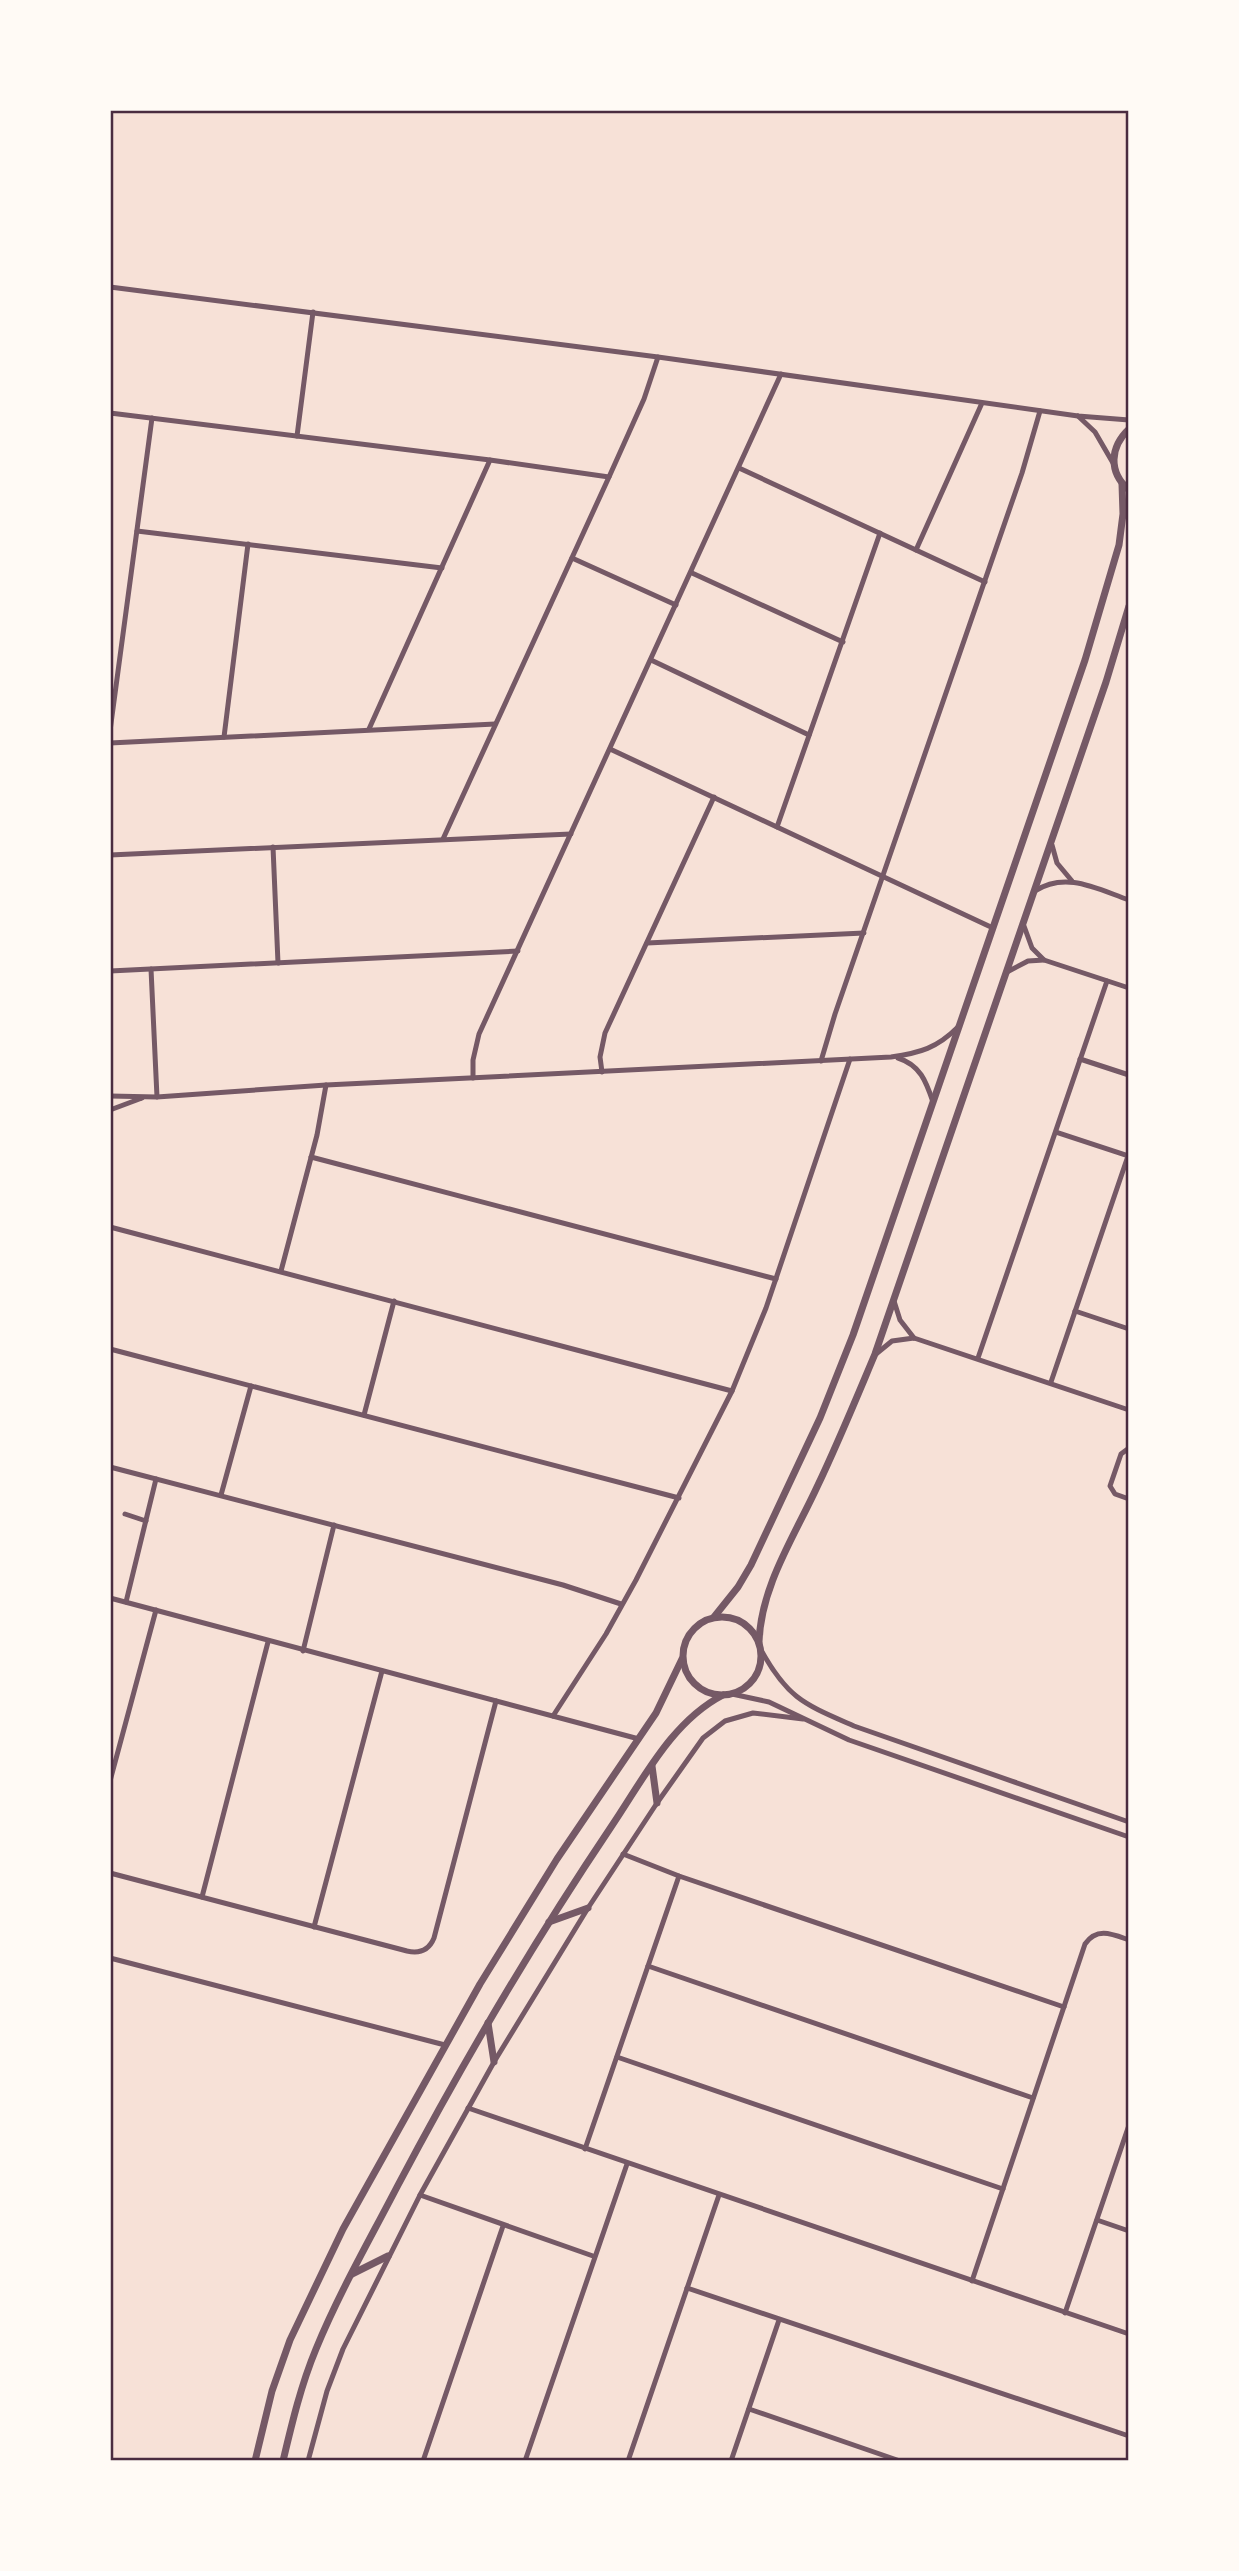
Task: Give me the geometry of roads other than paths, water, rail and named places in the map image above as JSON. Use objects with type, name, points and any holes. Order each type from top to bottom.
[{"type":"street","points":[[110,287],[658,357],[1078,416],[1129,420]]},
{"type":"street","points":[[297,436],[313,312]]},
{"type":"street","points":[[443,839],[644,399],[658,357]]},
{"type":"street","points":[[472,1078],[472,1060],[479,1034],[781,374]]},
{"type":"street","points":[[916,550],[982,403]]},
{"type":"street","points":[[821,1060],[1022,473],[1040,411]]},
{"type":"street","points":[[110,412],[609,477]]},
{"type":"street","points":[[255,2461],[272,2391],[300,2315],[343,2229],[445,2045],[557,1859],[663,1700],[682,1659],[683,1648],[694,1628],[714,1617],[731,1597],[751,1564],[827,1399],[863,1307],[1075,692],[1102,605],[1121,530],[1122,484],[1103,442],[1078,416]]},
{"type":"street","points":[[110,730],[152,418]]},
{"type":"street","points":[[1113,463],[1114,450],[1129,429]]},
{"type":"street","points":[[369,729],[490,460]]},
{"type":"street","points":[[739,468],[985,582]]},
{"type":"street","points":[[1122,484],[1129,490]]},
{"type":"street","points":[[137,531],[442,568]]},
{"type":"street","points":[[778,827],[880,533]]},
{"type":"street","points":[[224,737],[248,544]]},
{"type":"street","points":[[572,558],[676,606]]},
{"type":"street","points":[[692,573],[843,642]]},
{"type":"street","points":[[682,1659],[691,1681],[700,1689],[723,1695],[741,1690],[755,1677],[761,1659],[761,1614],[769,1588],[822,1478],[875,1354],[1106,682],[1129,606]]},
{"type":"street","points":[[650,660],[809,735]]},
{"type":"street","points":[[110,743],[495,724]]},
{"type":"street","points":[[610,749],[993,928]]},
{"type":"street","points":[[602,1072],[600,1056],[605,1033],[714,797]]},
{"type":"street","points":[[110,855],[571,834]]},
{"type":"street","points":[[1052,841],[1057,863],[1072,881]]},
{"type":"street","points":[[273,848],[278,962]]},
{"type":"street","points":[[1035,891],[1056,881],[1072,881],[1129,900]]},
{"type":"street","points":[[1024,923],[1032,947],[1044,960]]},
{"type":"street","points":[[647,943],[864,933]]},
{"type":"street","points":[[110,971],[518,950]]},
{"type":"street","points":[[1007,972],[1020,964],[1044,960],[1129,988]]},
{"type":"street","points":[[151,969],[157,1097]]},
{"type":"street","points":[[978,1358],[1107,981]]},
{"type":"street","points":[[110,1096],[142,1098],[326,1085],[891,1057],[917,1054],[934,1048],[960,1026]]},
{"type":"street","points":[[891,1057],[909,1063],[919,1071],[926,1081],[933,1102]]},
{"type":"street","points":[[553,1716],[606,1634],[679,1498],[732,1391],[756,1336],[850,1059]]},
{"type":"street","points":[[1080,1059],[1129,1075]]},
{"type":"street","points":[[281,1271],[311,1157],[326,1085]]},
{"type":"street","points":[[110,1110],[142,1098]]},
{"type":"street","points":[[1051,1382],[1128,1156],[1056,1132]]},
{"type":"street","points":[[311,1157],[776,1279]]},
{"type":"street","points":[[110,1227],[732,1391]]},
{"type":"street","points":[[894,1299],[900,1321],[914,1338]]},
{"type":"street","points":[[364,1415],[394,1301]]},
{"type":"street","points":[[1075,1311],[1129,1329]]},
{"type":"street","points":[[875,1354],[892,1341],[914,1338],[1129,1410]]},
{"type":"street","points":[[110,1349],[679,1498]]},
{"type":"street","points":[[221,1495],[251,1386]]},
{"type":"street","points":[[1129,1448],[1121,1454],[1110,1486],[1115,1494],[1129,1499]]},
{"type":"street","points":[[110,1466],[563,1585],[621,1604]]},
{"type":"street","points":[[126,1602],[156,1479]]},
{"type":"street","points":[[125,1514],[146,1521]]},
{"type":"street","points":[[303,1651],[334,1524]]},
{"type":"street","points":[[110,1598],[639,1739]]},
{"type":"street","points":[[110,1781],[156,1610]]},
{"type":"street","points":[[714,1617],[728,1616],[741,1621],[752,1630],[781,1683],[795,1697],[812,1708],[854,1726],[1129,1822]]},
{"type":"street","points":[[202,1897],[268,1642]]},
{"type":"street","points":[[314,1927],[382,1671]]},
{"type":"street","points":[[732,1694],[769,1702],[849,1740],[1129,1837]]},
{"type":"street","points":[[283,2461],[308,2370],[351,2274],[429,2126],[488,2023],[548,1923],[652,1766],[690,1717],[723,1695]]},
{"type":"street","points":[[110,1873],[413,1952],[423,1951],[431,1945],[496,1701]]},
{"type":"street","points":[[308,2461],[334,2370],[357,2318],[420,2195],[494,2062],[657,1803],[702,1738],[717,1725],[752,1713],[803,1719]]},
{"type":"street","points":[[652,1766],[657,1803]]},
{"type":"street","points":[[623,1854],[679,1876],[1064,2007]]},
{"type":"street","points":[[585,2149],[679,1876]]},
{"type":"street","points":[[548,1923],[589,1908]]},
{"type":"street","points":[[972,2281],[1088,1940],[1103,1933],[1129,1940]]},
{"type":"street","points":[[110,1958],[445,2045]]},
{"type":"street","points":[[648,1966],[1033,2098]]},
{"type":"street","points":[[488,2023],[494,2062]]},
{"type":"street","points":[[617,2057],[1003,2189]]},
{"type":"street","points":[[468,2108],[1129,2334]]},
{"type":"street","points":[[1065,2312],[1129,2125]]},
{"type":"street","points":[[525,2461],[593,2256],[627,2164]]},
{"type":"street","points":[[420,2195],[593,2256]]},
{"type":"street","points":[[628,2461],[719,2195]]},
{"type":"street","points":[[1097,2220],[1129,2231]]},
{"type":"street","points":[[423,2461],[503,2226]]},
{"type":"street","points":[[351,2274],[388,2256]]},
{"type":"street","points":[[687,2288],[1129,2436]]},
{"type":"street","points":[[731,2461],[779,2320]]},
{"type":"street","points":[[749,2409],[900,2461]]}]
